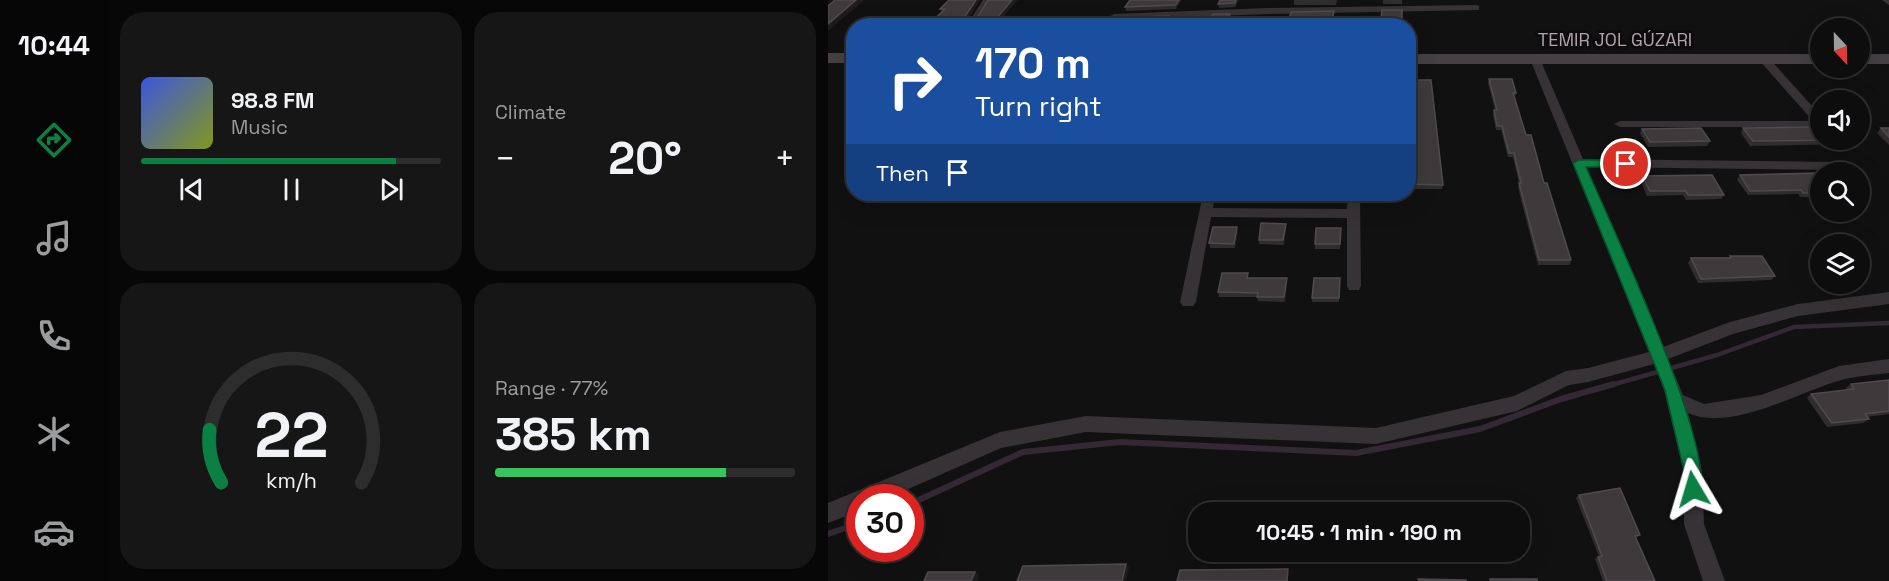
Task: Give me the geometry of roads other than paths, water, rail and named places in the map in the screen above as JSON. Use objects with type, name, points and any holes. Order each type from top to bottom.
[{"type":"street","points":[[975,18],[987,0]]},
{"type":"street","points":[[1114,17],[1278,11],[1476,8]]},
{"type":"street","points":[[828,58],[846,58]]},
{"type":"street","points":[[1416,59],[1810,59]]},
{"type":"street","points":[[1534,59],[1674,395],[1693,471],[1694,524],[1714,581]]},
{"type":"street","points":[[1764,59],[1810,111]]},
{"type":"street","points":[[1870,59],[1889,59]]},
{"type":"street","points":[[1620,124],[1810,123]]},
{"type":"street","points":[[1579,163],[1810,166]]},
{"type":"street","points":[[1188,302],[1207,201]]},
{"type":"street","points":[[1354,201],[1354,286]]},
{"type":"street","points":[[1204,212],[1354,214]]},
{"type":"street","points":[[898,484],[1000,440],[1086,424],[1376,436],[1517,403],[1566,378],[1588,375],[1659,356],[1730,328],[1798,310],[1889,297]]},
{"type":"street","points":[[1674,395],[1703,412],[1761,403],[1839,373],[1889,366]]},
{"type":"street","points":[[828,513],[846,506]]},
{"type":"waterway","points":[[1608,386],[1717,355],[1794,327],[1889,323]]},
{"type":"waterway","points":[[924,498],[1023,452],[1120,442],[1356,453],[1480,429],[1561,399],[1614,384]]},
{"type":"waterway","points":[[828,534],[846,528]]}]
